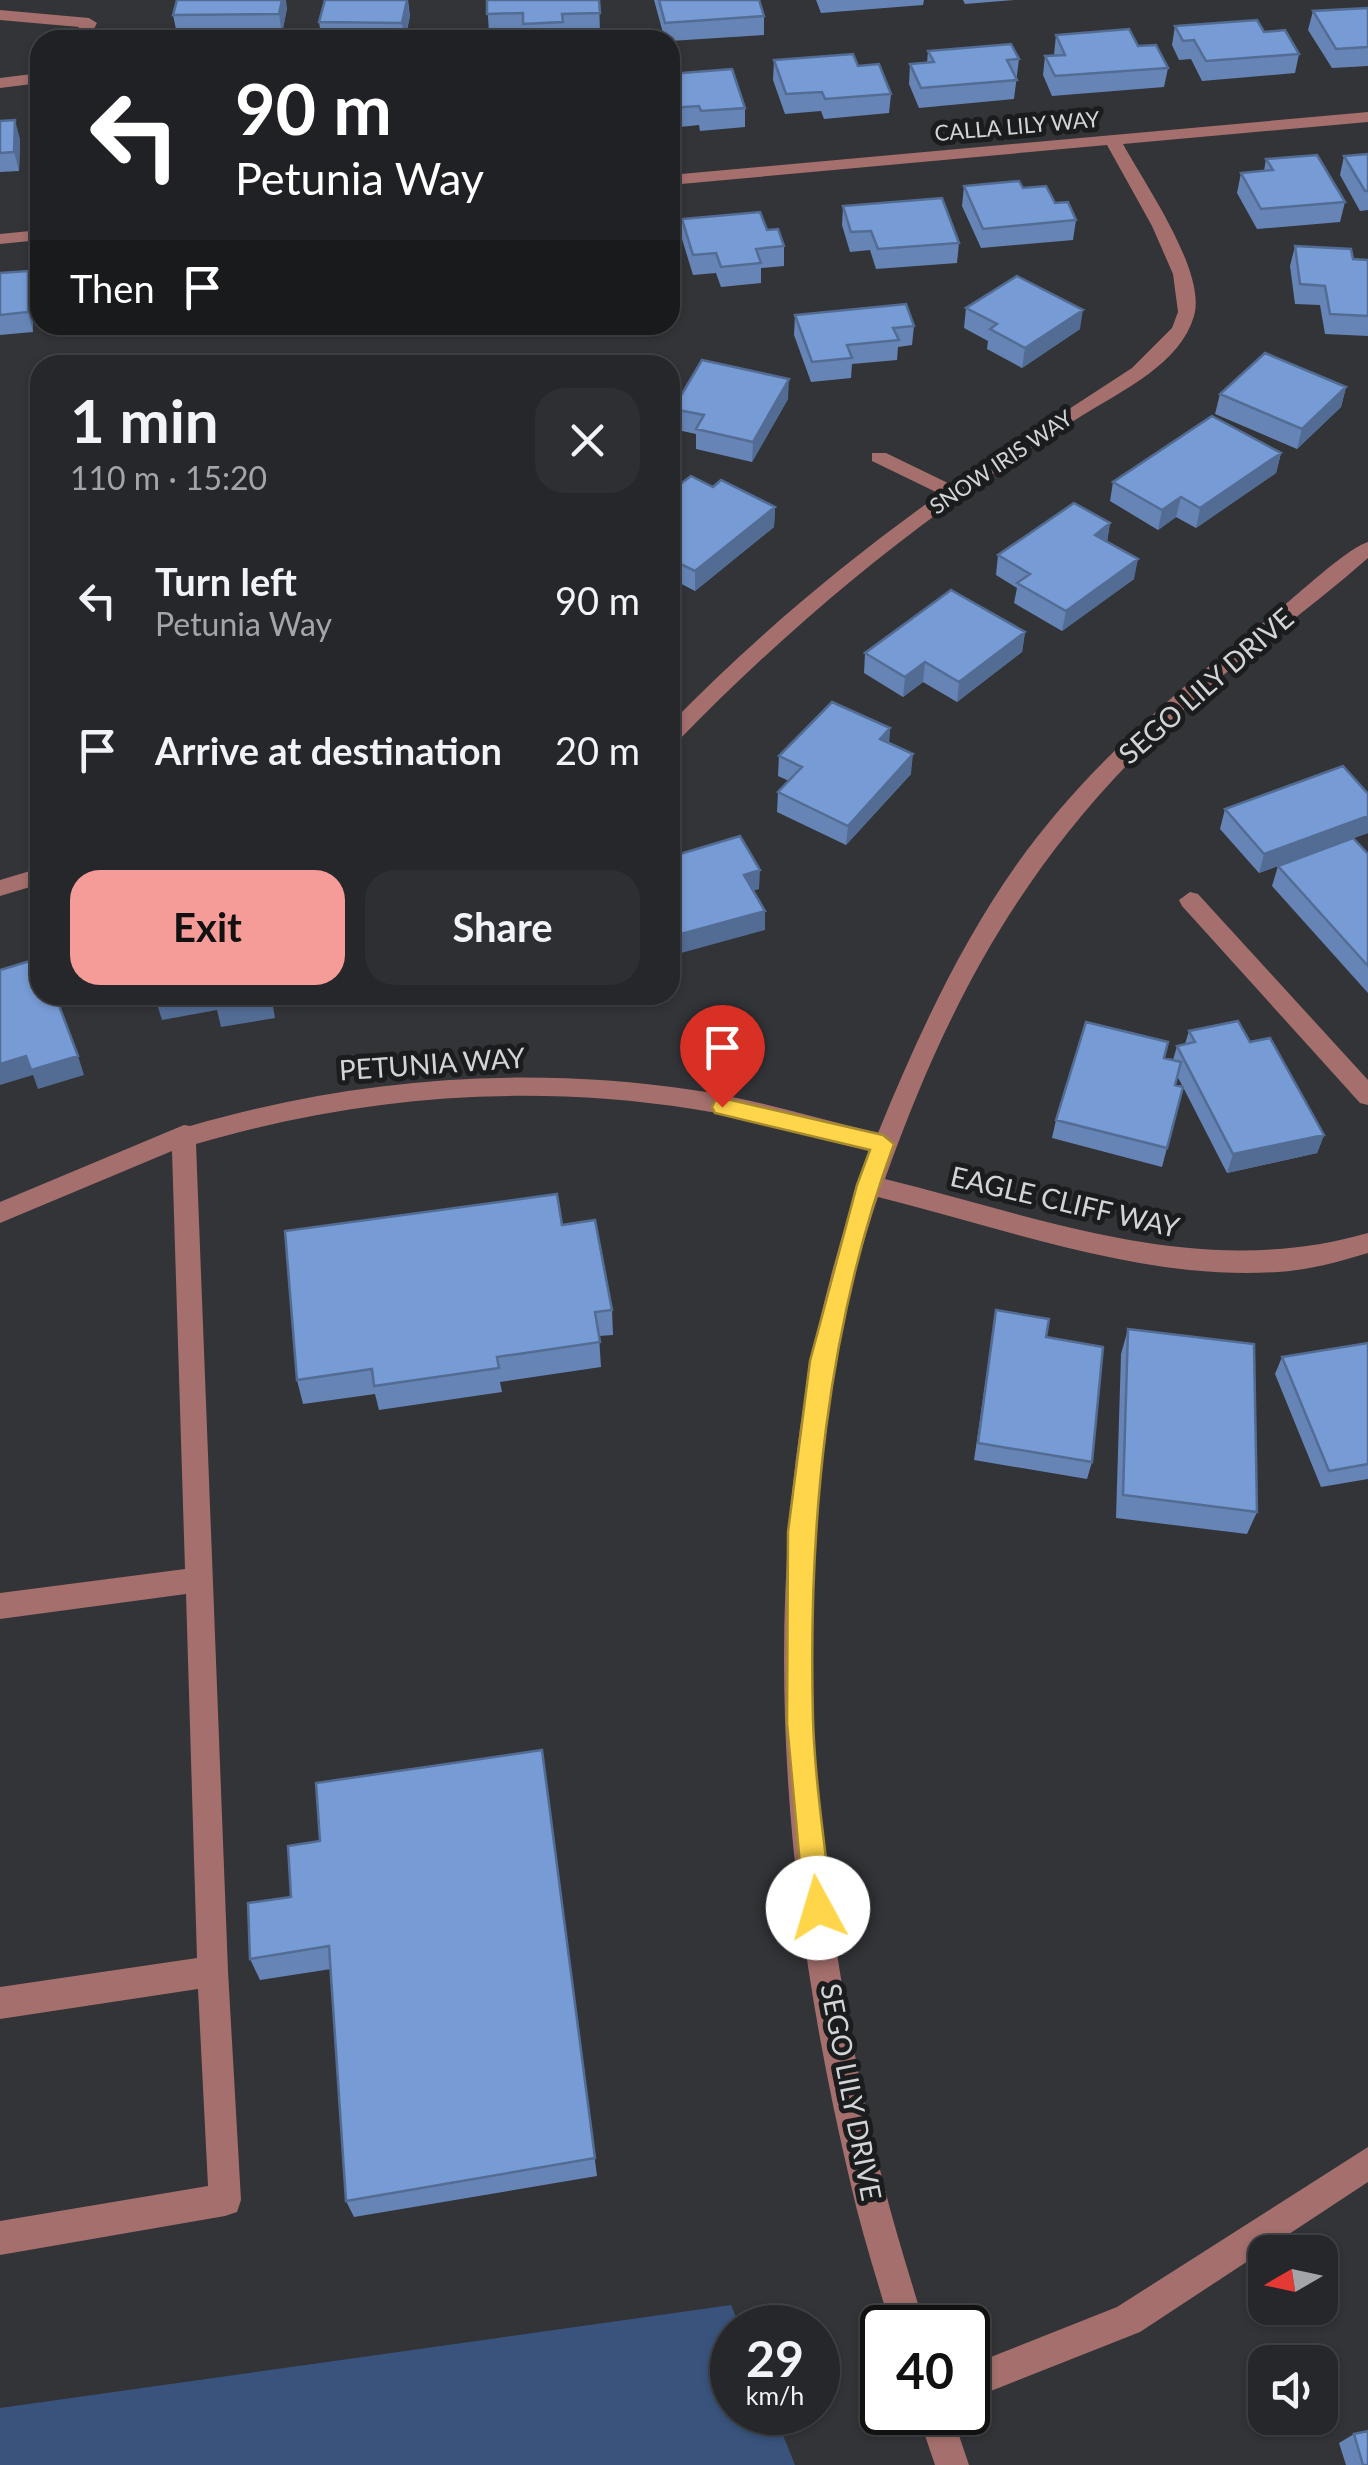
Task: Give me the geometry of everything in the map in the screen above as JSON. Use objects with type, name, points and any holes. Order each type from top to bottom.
[{"type":"street","points":[[0,15],[89,23],[85,30]]},
{"type":"street","points":[[0,83],[30,79]]},
{"type":"street","name":"CALLA LILY WAY","points":[[680,179],[1368,117]]},
{"type":"street","name":"SNOW IRIS WAY","points":[[680,726],[736,667],[830,584],[954,493],[1132,376],[1163,350],[1182,327],[1188,309],[1184,277],[1113,140]]},
{"type":"street","points":[[0,238],[30,236]]},
{"type":"street","points":[[879,457],[954,493]]},
{"type":"street","name":"SEGO LILY DRIVE","points":[[901,2305],[862,2168],[825,1964],[800,1723],[801,1532],[820,1380],[868,1185],[956,983],[1042,846],[1138,740],[1233,656],[1368,548]]},
{"type":"street","points":[[0,888],[30,879]]},
{"type":"street","points":[[1190,900],[1368,1096]]},
{"type":"street","name":"PETUNIA WAY","points":[[0,1214],[79,1174],[184,1134],[299,1104],[417,1089],[546,1087],[692,1100],[883,1144]]},
{"type":"street","points":[[0,2238],[225,2200],[212,1971],[184,1134]]},
{"type":"street","name":"EAGLE CLIFF WAY","points":[[868,1185],[1110,1247],[1195,1263],[1281,1262],[1368,1242]]},
{"type":"street","points":[[0,1606],[199,1580]]},
{"type":"street","points":[[0,2002],[212,1971]]},
{"type":"street","points":[[990,2374],[1128,2320],[1368,2163]]},
{"type":"street","points":[[942,2435],[952,2465]]},
{"type":"shaded area","points":[[710,2308],[710,2435],[783,2435],[795,2465],[0,2465],[0,2408]]},
{"type":"building","points":[[177,0],[282,0],[279,14],[173,15]]},
{"type":"building","points":[[325,0],[407,0],[402,23],[319,22]]},
{"type":"building","points":[[487,0],[599,0],[600,13],[562,14],[563,22],[523,24],[523,13],[487,14]]},
{"type":"building","points":[[659,0],[759,0],[764,16],[665,23]]},
{"type":"building","points":[[1368,8],[1368,47],[1336,49],[1313,11]]},
{"type":"building","points":[[1257,20],[1264,32],[1285,30],[1299,54],[1206,61],[1194,40],[1183,41],[1175,26]]},
{"type":"building","points":[[1129,29],[1138,46],[1156,45],[1168,68],[1055,76],[1045,56],[1065,55],[1056,35]]},
{"type":"building","points":[[1011,44],[1019,59],[1007,60],[1017,80],[921,88],[910,64],[934,62],[928,51]]},
{"type":"building","points":[[853,54],[858,66],[879,64],[891,94],[825,99],[822,92],[786,94],[774,60]]},
{"type":"building","points":[[732,69],[745,108],[701,111],[699,106],[680,107],[680,73]]},
{"type":"building","points":[[15,120],[14,152],[0,153],[0,121]]},
{"type":"building","points":[[1368,154],[1368,191],[1365,191],[1344,156]]},
{"type":"building","points":[[1317,155],[1345,202],[1261,209],[1241,173],[1273,170],[1266,159]]},
{"type":"building","points":[[1019,181],[1023,188],[1046,186],[1055,203],[1068,202],[1076,220],[983,229],[964,186]]},
{"type":"building","points":[[942,198],[959,243],[878,249],[871,231],[851,232],[843,206]]},
{"type":"building","points":[[760,212],[767,230],[778,229],[784,246],[756,249],[761,263],[721,267],[716,253],[693,255],[682,219]]},
{"type":"building","points":[[1295,246],[1351,249],[1353,259],[1368,260],[1368,316],[1330,314],[1325,286],[1300,284]]},
{"type":"building","points":[[28,271],[28,312],[0,315],[0,273]]},
{"type":"building","points":[[1017,276],[1083,310],[1025,348],[990,329],[997,324],[966,308]]},
{"type":"building","points":[[906,304],[914,326],[893,328],[899,340],[847,345],[852,358],[812,362],[795,315]]},
{"type":"building","points":[[1265,353],[1346,387],[1302,429],[1220,394]]},
{"type":"building","points":[[702,360],[789,379],[753,442],[696,429],[704,415],[680,410],[680,397]]},
{"type":"building","points":[[1212,416],[1281,453],[1200,508],[1181,497],[1162,510],[1113,482]]},
{"type":"building","points":[[691,476],[713,487],[721,480],[775,507],[695,571],[680,564],[680,484]]},
{"type":"building","points":[[1074,503],[1110,523],[1095,535],[1138,559],[1066,611],[1017,583],[1030,574],[998,555]]},
{"type":"building","points":[[951,590],[1025,632],[959,682],[925,662],[905,677],[865,653]]},
{"type":"building","points":[[832,702],[890,728],[880,739],[913,754],[848,826],[778,792],[802,767],[779,756]]},
{"type":"building","points":[[1343,766],[1368,794],[1368,816],[1264,854],[1225,809]]},
{"type":"building","points":[[740,836],[760,870],[744,875],[765,911],[680,934],[680,854]]},
{"type":"building","points":[[1353,838],[1368,854],[1368,966],[1278,866]]},
{"type":"building","points":[[30,961],[30,1005],[59,1005],[78,1056],[31,1070],[26,1056],[0,1064],[0,970]]},
{"type":"building","points":[[1238,1021],[1250,1042],[1270,1038],[1324,1135],[1233,1154],[1177,1046],[1195,1042],[1189,1031]]},
{"type":"building","points":[[1086,1022],[1168,1042],[1164,1058],[1181,1062],[1175,1085],[1183,1087],[1167,1148],[1056,1120]]},
{"type":"building","points":[[557,1194],[562,1225],[595,1220],[612,1310],[595,1312],[600,1342],[497,1357],[499,1368],[374,1386],[372,1369],[297,1380],[285,1231]]},
{"type":"building","points":[[996,1310],[1049,1319],[1046,1337],[1103,1347],[1092,1462],[978,1443]]},
{"type":"building","points":[[1128,1329],[1254,1344],[1257,1512],[1123,1495]]},
{"type":"building","points":[[1368,1343],[1368,1464],[1329,1471],[1282,1357]]},
{"type":"building","points":[[542,1750],[595,2158],[346,2201],[329,1946],[250,1959],[248,1903],[291,1897],[288,1846],[320,1841],[316,1783]]},
{"type":"building","points":[[1368,2431],[1368,2465],[1363,2465],[1354,2434]]},
{"type":"route","points":[[722,1107],[883,1144],[868,1185],[822,1361],[801,1532],[800,1723],[818,1908]]}]
